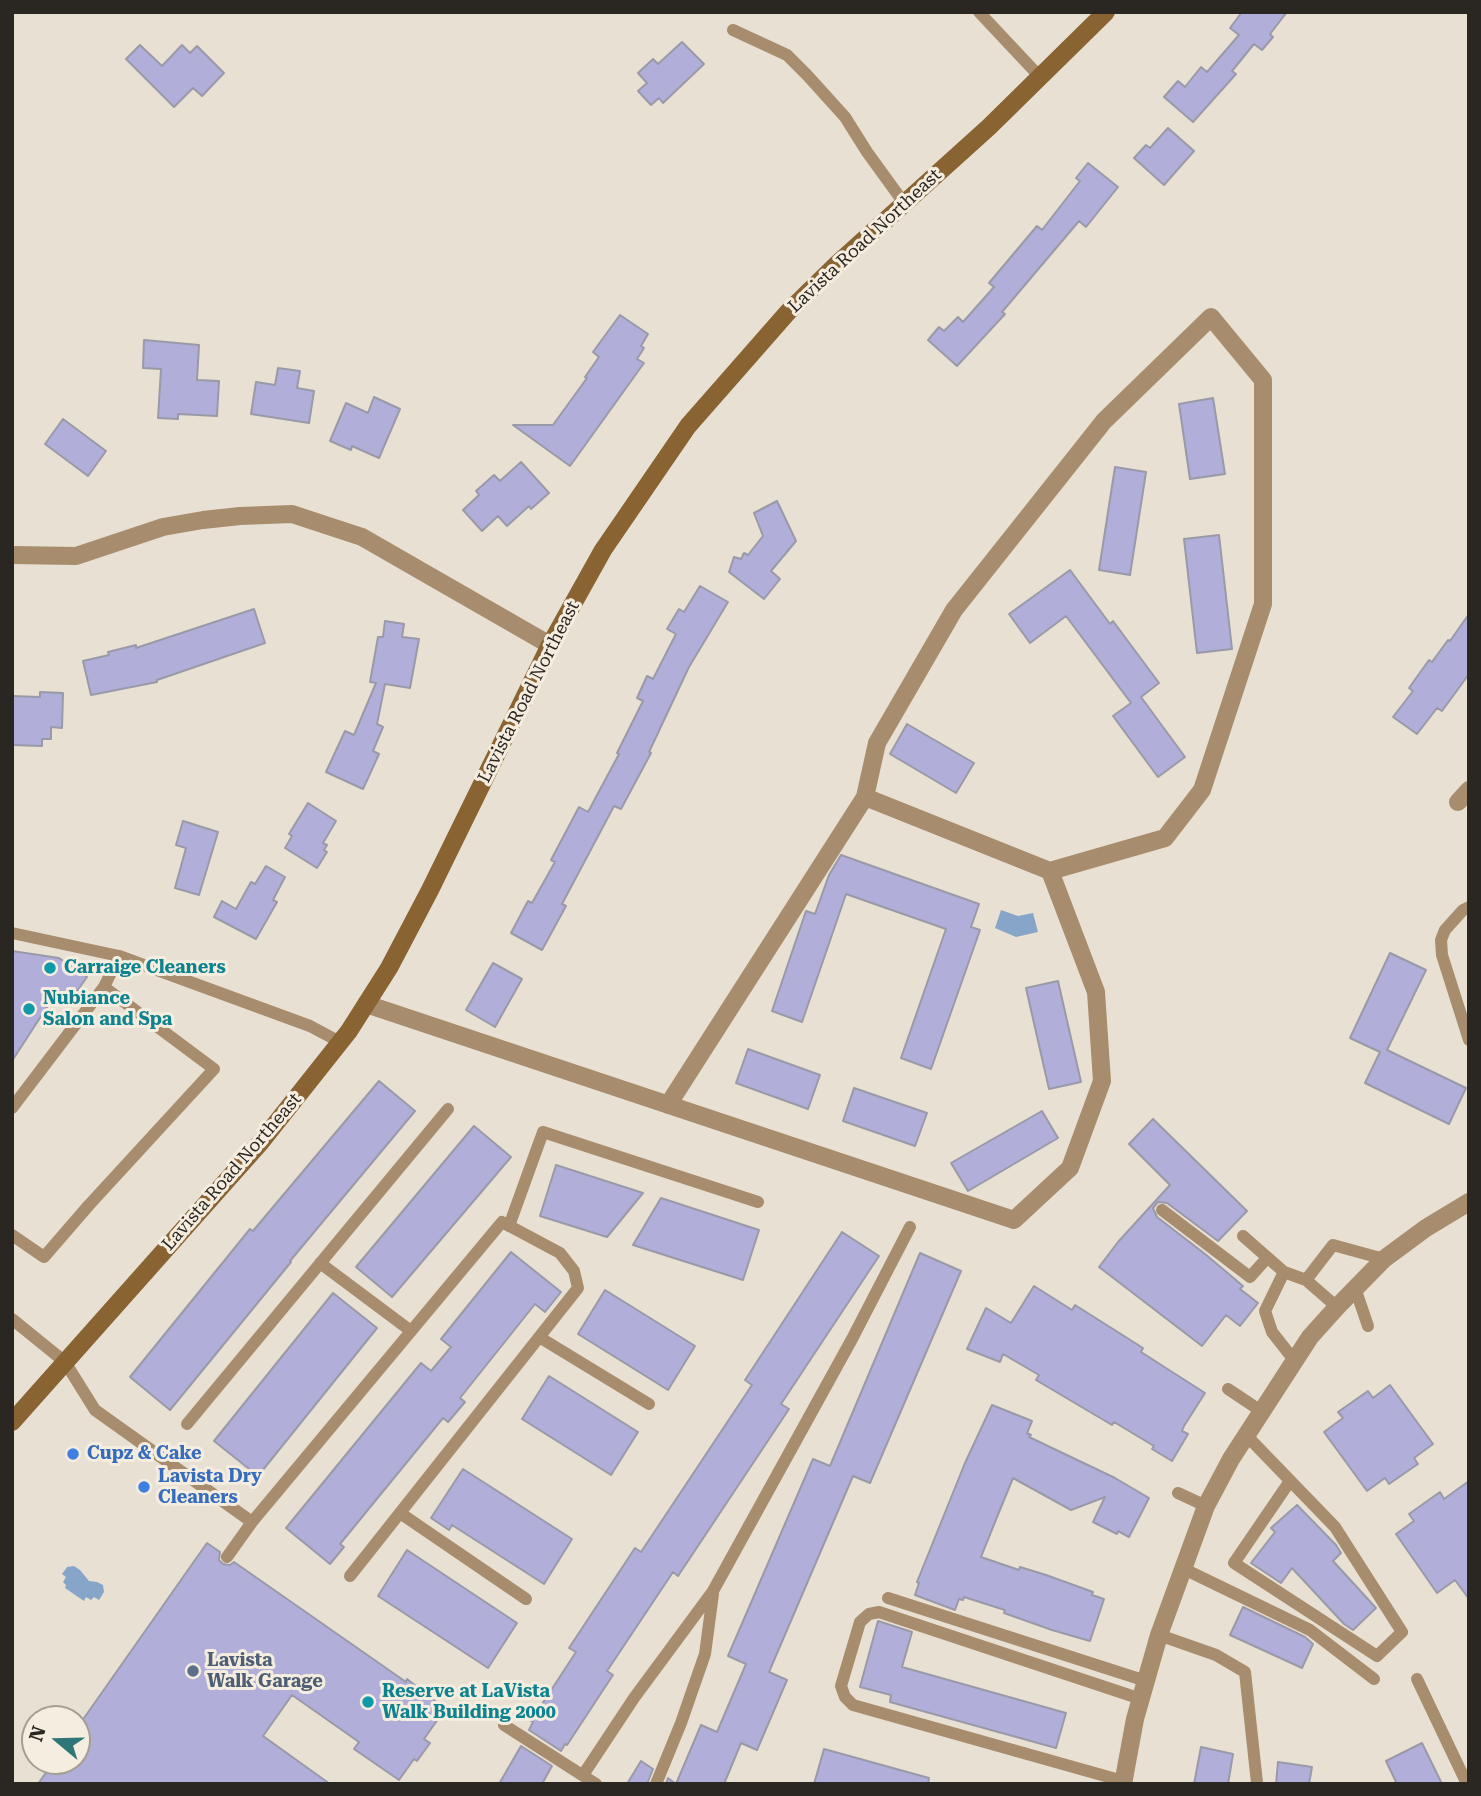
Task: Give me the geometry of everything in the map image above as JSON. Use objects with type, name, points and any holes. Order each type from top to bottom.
[{"type":"main road","name":"Lavista Road Northeast","points":[[12,1422],[261,1142],[340,1042],[366,1004],[389,968],[430,890],[550,645],[603,550],[688,426],[788,312],[989,127],[1106,12]]},
{"type":"street","points":[[668,1105],[865,797],[877,743],[954,610],[1104,421],[1211,317],[1263,380],[1263,604],[1202,790],[1165,838],[1050,871],[865,797]]},
{"type":"street","points":[[12,555],[76,556],[163,527],[240,516],[292,514],[362,537],[550,645]]},
{"type":"street","points":[[366,1004],[1014,1220],[1070,1168],[1102,1081],[1096,992],[1050,871]]},
{"type":"street","points":[[1123,1782],[1141,1699],[1159,1635],[1206,1506],[1246,1435],[1310,1337],[1355,1288],[1384,1259],[1426,1228],[1469,1202]]},
{"type":"lane","points":[[979,12],[1040,77]]},
{"type":"lane","points":[[733,30],[787,55],[807,75],[845,117],[904,203]]},
{"type":"lane","points":[[1469,907],[1445,930],[1441,940],[1442,955],[1469,1040]]},
{"type":"lane","points":[[12,933],[119,956],[310,1026],[340,1042]]},
{"type":"lane","points":[[12,1108],[104,987],[119,956]]},
{"type":"lane","points":[[12,1235],[44,1258],[89,1205],[215,1069],[104,987]]},
{"type":"lane","points":[[187,1424],[448,1109]]},
{"type":"lane","points":[[509,1226],[543,1132],[758,1202]]},
{"type":"lane","points":[[1162,1210],[1250,1277],[1267,1258]]},
{"type":"lane","points":[[227,1557],[252,1522],[502,1222],[560,1253],[574,1271],[578,1288],[350,1576]]},
{"type":"lane","points":[[583,1775],[634,1698],[713,1591],[852,1339],[910,1227]]},
{"type":"lane","points":[[1243,1237],[1284,1272],[1306,1280],[1337,1307]]},
{"type":"lane","points":[[1306,1280],[1333,1245],[1384,1259]]},
{"type":"lane","points":[[320,1263],[411,1331]]},
{"type":"lane","points":[[1284,1272],[1265,1311],[1272,1332],[1294,1360]]},
{"type":"lane","points":[[1355,1288],[1368,1325]]},
{"type":"lane","points":[[12,1319],[65,1362],[94,1410],[252,1522]]},
{"type":"lane","points":[[539,1337],[649,1404]]},
{"type":"lane","points":[[1228,1389],[1261,1411]]},
{"type":"lane","points":[[1246,1435],[1335,1527],[1402,1632],[1377,1656],[1234,1563],[1290,1481]]},
{"type":"lane","points":[[1178,1493],[1206,1506]]},
{"type":"lane","points":[[400,1513],[526,1599]]},
{"type":"lane","points":[[1184,1569],[1310,1630],[1374,1679]]},
{"type":"lane","points":[[656,1784],[705,1654],[713,1591]]},
{"type":"lane","points":[[888,1598],[1146,1681]]},
{"type":"lane","points":[[1123,1782],[853,1704],[845,1697],[841,1686],[860,1622],[869,1614],[879,1612],[1141,1699]]},
{"type":"lane","points":[[1159,1635],[1216,1655],[1245,1672],[1257,1783]]},
{"type":"lane","points":[[1418,1679],[1466,1784]]},
{"type":"lane","points":[[504,1725],[596,1784]]},
{"type":"water","points":[[1001,910],[1018,916],[1033,913],[1038,932],[1016,937],[995,928]]},
{"type":"water","points":[[74,1566],[89,1581],[103,1585],[104,1592],[99,1600],[86,1597],[84,1601],[65,1588],[63,1582],[66,1577],[62,1574],[67,1567]]},
{"type":"building","points":[[1242,12],[1287,12],[1270,34],[1273,37],[1262,50],[1254,44],[1232,71],[1236,74],[1193,122],[1164,97],[1178,81],[1185,87],[1201,67],[1207,72],[1239,35],[1230,28]]},
{"type":"building","points":[[682,42],[704,64],[663,103],[659,98],[651,105],[638,91],[647,83],[638,73],[653,59],[658,64]]},
{"type":"building","points":[[140,45],[162,66],[182,45],[190,53],[197,46],[224,73],[202,96],[193,88],[174,107],[126,59]]},
{"type":"building","points":[[1168,128],[1194,151],[1164,185],[1134,158],[1146,145],[1150,148]]},
{"type":"building","points":[[1088,163],[1118,187],[1086,227],[1079,221],[1002,312],[1005,314],[957,366],[928,340],[939,327],[944,331],[958,317],[963,322],[994,287],[989,283],[1037,226],[1042,230],[1080,181],[1076,178]]},
{"type":"building","points":[[620,315],[648,334],[637,359],[644,363],[570,466],[513,425],[553,425],[587,378],[585,377],[599,357],[593,352]]},
{"type":"building","points":[[144,340],[199,345],[197,380],[219,381],[217,416],[178,414],[178,419],[158,418],[161,369],[143,368]]},
{"type":"building","points":[[278,368],[300,371],[297,388],[314,391],[309,423],[251,414],[256,382],[275,385]]},
{"type":"building","points":[[374,397],[400,409],[379,458],[352,446],[351,450],[330,441],[346,403],[368,413]]},
{"type":"building","points":[[1213,398],[1225,474],[1190,479],[1179,404]]},
{"type":"building","points":[[63,419],[106,451],[88,476],[45,444]]},
{"type":"building","points":[[521,462],[549,493],[531,509],[529,506],[507,526],[498,516],[482,531],[463,510],[479,495],[476,491],[494,475],[500,481]]},
{"type":"building","points":[[1115,467],[1146,472],[1130,575],[1099,570]]},
{"type":"building","points":[[777,501],[796,541],[771,571],[780,579],[764,599],[729,572],[734,557],[741,559],[744,553],[748,555],[763,536],[754,513]]},
{"type":"building","points":[[1219,535],[1232,649],[1197,653],[1184,539]]},
{"type":"building","points":[[1070,570],[1110,624],[1113,621],[1159,683],[1141,697],[1185,757],[1158,777],[1113,716],[1131,703],[1066,616],[1030,643],[1009,614]]},
{"type":"building","points":[[700,586],[728,602],[689,667],[649,752],[651,753],[621,809],[614,806],[562,904],[566,906],[542,950],[511,933],[528,901],[532,903],[555,862],[551,860],[579,807],[588,812],[643,701],[637,698],[647,676],[653,679],[676,634],[667,629],[679,609],[684,612]]},
{"type":"building","points":[[254,609],[265,643],[157,682],[91,695],[83,661],[136,645],[136,648]]},
{"type":"building","points":[[1469,614],[1469,674],[1442,711],[1437,708],[1417,734],[1393,717],[1413,691],[1409,688],[1429,660],[1432,662]]},
{"type":"building","points":[[385,621],[404,624],[402,637],[419,639],[410,688],[385,684],[377,724],[383,727],[373,751],[379,754],[363,789],[326,772],[345,731],[354,735],[376,683],[370,682],[378,637],[383,637]]},
{"type":"building","points":[[40,692],[63,693],[62,728],[51,727],[51,739],[42,739],[42,746],[12,745],[12,696],[40,697]]},
{"type":"building","points":[[907,724],[974,763],[956,793],[890,754]]},
{"type":"building","points":[[308,803],[336,821],[323,843],[327,845],[324,850],[327,852],[317,868],[285,848],[292,836],[289,834]]},
{"type":"building","points":[[183,821],[218,832],[199,895],[175,888],[186,848],[176,845]]},
{"type":"building","points":[[841,855],[979,904],[971,927],[980,930],[931,1069],[901,1058],[946,929],[846,894],[802,1022],[772,1011],[806,911],[815,914],[829,875]]},
{"type":"building","points":[[266,866],[285,877],[273,900],[277,902],[256,939],[214,917],[222,901],[236,909],[251,882],[255,884]]},
{"type":"building","points":[[12,951],[59,958],[87,977],[70,1001],[58,990],[12,1061]]},
{"type":"building","points":[[1390,953],[1426,970],[1387,1050],[1466,1088],[1449,1124],[1365,1083],[1380,1052],[1350,1038]]},
{"type":"building","points":[[493,963],[522,979],[495,1027],[466,1010]]},
{"type":"building","points":[[1058,981],[1081,1082],[1049,1089],[1026,988]]},
{"type":"building","points":[[748,1049],[820,1075],[808,1109],[736,1083]]},
{"type":"building","points":[[379,1081],[415,1111],[170,1410],[130,1377],[250,1229],[253,1231]]},
{"type":"building","points":[[854,1088],[927,1113],[915,1146],[843,1121]]},
{"type":"building","points":[[1042,1111],[1058,1138],[968,1191],[951,1163]]},
{"type":"building","points":[[1153,1119],[1247,1211],[1218,1241],[1167,1203],[1158,1202],[1153,1208],[1157,1217],[1243,1286],[1240,1289],[1258,1303],[1240,1326],[1226,1315],[1202,1346],[1099,1267],[1170,1185],[1129,1144]]},
{"type":"building","points":[[474,1126],[511,1157],[392,1297],[356,1267]]},
{"type":"building","points":[[556,1165],[643,1193],[607,1237],[540,1216]]},
{"type":"building","points":[[661,1198],[759,1230],[743,1280],[633,1245]]},
{"type":"building","points":[[842,1232],[879,1256],[781,1404],[789,1409],[678,1576],[673,1572],[607,1671],[613,1675],[561,1751],[529,1730],[533,1722],[531,1721],[576,1652],[569,1648],[635,1548],[641,1552],[752,1385],[745,1380]]},
{"type":"building","points":[[511,1252],[561,1292],[545,1312],[535,1304],[460,1398],[465,1402],[448,1422],[443,1418],[340,1544],[344,1547],[330,1564],[286,1528],[421,1363],[431,1371],[451,1347],[441,1339]]},
{"type":"building","points":[[920,1253],[961,1271],[870,1483],[853,1476],[769,1672],[787,1680],[757,1750],[741,1743],[724,1784],[676,1784],[701,1725],[717,1732],[746,1664],[728,1656],[813,1459],[830,1466]]},
{"type":"building","points":[[1034,1286],[1072,1310],[1075,1305],[1143,1348],[1141,1352],[1205,1393],[1184,1426],[1182,1431],[1188,1434],[1172,1461],[1152,1449],[1154,1446],[1114,1422],[1112,1425],[1036,1380],[1039,1375],[1003,1354],[1000,1362],[967,1349],[986,1308],[1011,1323]]},
{"type":"building","points":[[605,1290],[695,1346],[668,1390],[578,1334]]},
{"type":"building","points":[[333,1293],[377,1328],[258,1476],[214,1441]]},
{"type":"building","points":[[549,1376],[638,1432],[611,1475],[522,1419]]},
{"type":"building","points":[[1390,1385],[1433,1444],[1414,1458],[1418,1464],[1389,1484],[1385,1478],[1367,1491],[1324,1432],[1343,1418],[1338,1412],[1368,1391],[1373,1398]]},
{"type":"building","points":[[992,1405],[1032,1421],[1027,1433],[1031,1435],[1029,1437],[1115,1478],[1149,1498],[1129,1537],[1093,1522],[1105,1497],[1071,1510],[1013,1478],[981,1557],[1019,1570],[1020,1567],[1046,1575],[1093,1592],[1092,1595],[1104,1599],[1090,1641],[1052,1630],[1004,1613],[1005,1610],[964,1597],[963,1600],[959,1599],[955,1610],[915,1595],[919,1583],[917,1582],[965,1463]]},
{"type":"building","points":[[463,1469],[572,1539],[544,1584],[452,1525],[449,1530],[431,1518]]},
{"type":"building","points":[[1469,1481],[1469,1599],[1455,1580],[1437,1593],[1396,1534],[1414,1521],[1409,1514],[1440,1492],[1444,1499]]},
{"type":"building","points":[[1297,1505],[1336,1545],[1341,1553],[1333,1561],[1376,1608],[1353,1630],[1344,1624],[1292,1568],[1281,1583],[1251,1563],[1275,1532],[1271,1528]]},
{"type":"building","points":[[207,1543],[220,1552],[219,1560],[223,1564],[230,1565],[234,1562],[406,1682],[407,1679],[445,1709],[424,1739],[430,1743],[399,1780],[354,1749],[359,1742],[292,1695],[263,1736],[330,1784],[38,1784],[44,1775],[91,1775],[91,1708]]},
{"type":"building","points":[[407,1550],[517,1623],[488,1668],[378,1596]]},
{"type":"building","points":[[1243,1607],[1305,1637],[1313,1644],[1302,1668],[1230,1635]]},
{"type":"building","points":[[878,1621],[912,1632],[902,1667],[1066,1713],[1056,1748],[890,1702],[891,1695],[860,1687]]},
{"type":"building","points":[[1422,1743],[1442,1784],[1397,1784],[1386,1761]]},
{"type":"building","points":[[521,1746],[552,1766],[542,1784],[499,1784]]},
{"type":"building","points":[[1201,1747],[1233,1754],[1228,1784],[1194,1784]]},
{"type":"building","points":[[824,1749],[929,1778],[928,1784],[814,1784]]},
{"type":"building","points":[[641,1761],[653,1769],[647,1784],[627,1784]]},
{"type":"building","points":[[1278,1762],[1312,1767],[1309,1784],[1276,1784]]},
{"type":"place","name":"Carraige Cleaners","points":[[50,968]]},
{"type":"place","name":"Nubiance Salon and Spa","points":[[29,1009]]},
{"type":"place","name":"Cupz & Cake","points":[[73,1454]]},
{"type":"place","name":"Lavista Dry Cleaners","points":[[144,1487]]},
{"type":"place","name":"Lavista Walk Garage","points":[[193,1671]]},
{"type":"place","name":"Reserve at LaVista Walk Building 2000","points":[[368,1702]]}]
